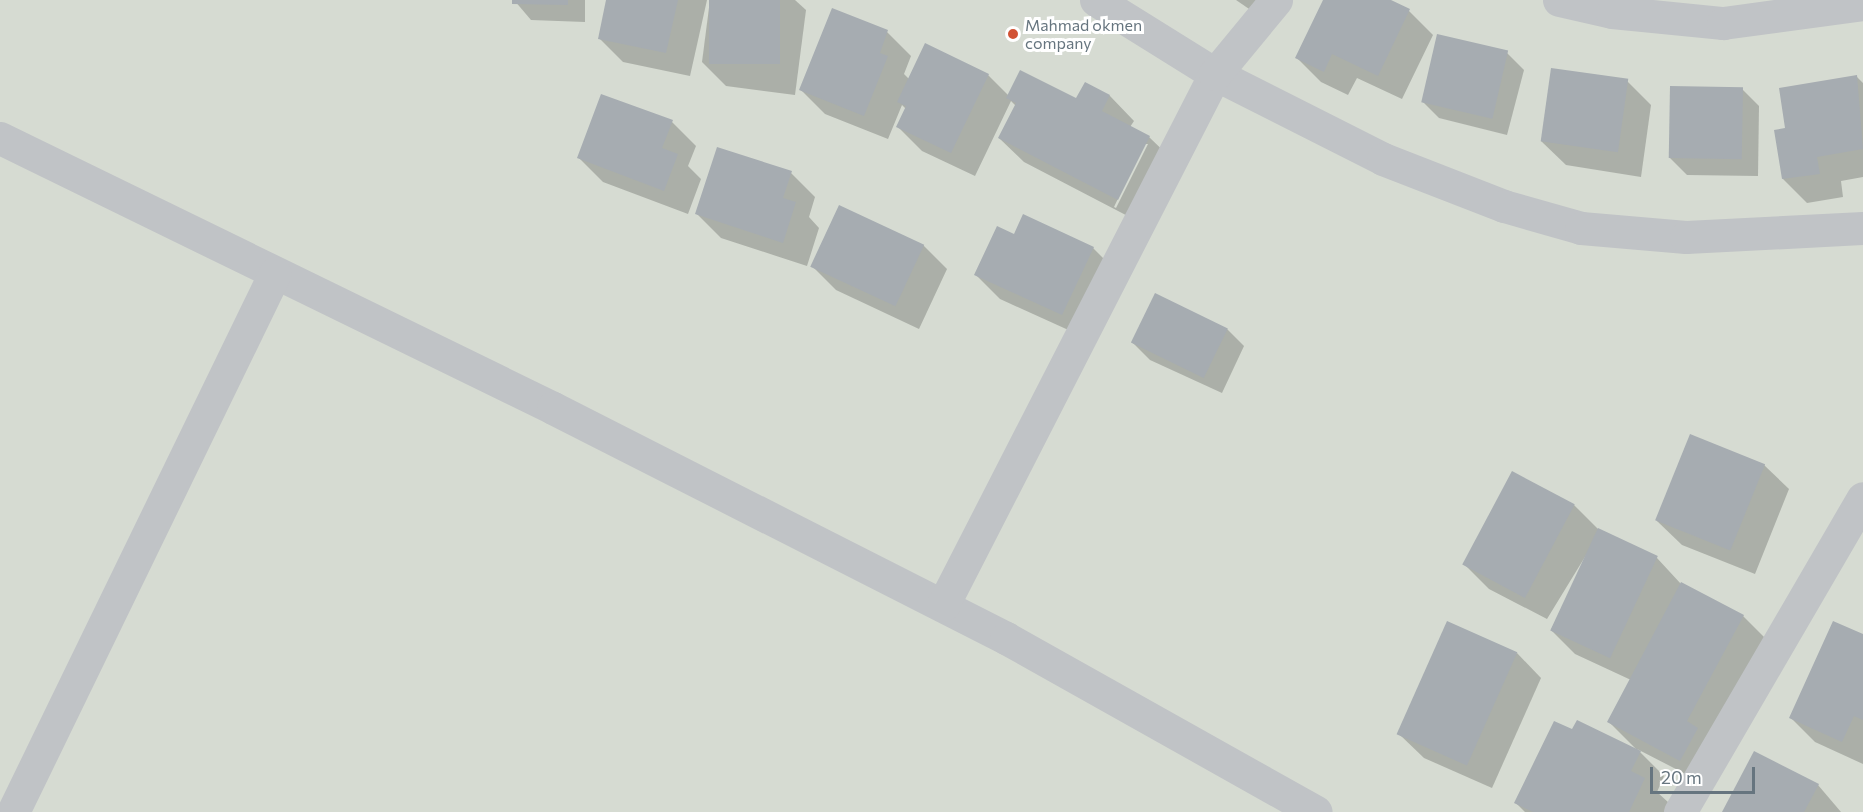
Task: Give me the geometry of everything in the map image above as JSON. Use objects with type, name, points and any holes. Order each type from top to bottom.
[{"type":"street","points":[[1096,0],[1215,74],[1383,159],[1504,206],[1581,228],[1686,237],[1863,228]]},
{"type":"street","points":[[943,605],[1215,74],[1276,0]]},
{"type":"street","points":[[1559,0],[1612,12],[1722,23],[1863,4]]},
{"type":"street","points":[[0,138],[943,605],[1316,812]]},
{"type":"street","points":[[13,812],[275,273]]},
{"type":"street","points":[[1680,812],[1863,498]]},
{"type":"shaded area","points":[[0,0],[1863,0],[1863,812],[0,812]]},
{"type":"building","points":[[512,0],[568,0],[568,5],[512,4]]},
{"type":"building","points":[[606,0],[678,0],[666,53],[598,39]]},
{"type":"building","points":[[709,0],[780,0],[780,64],[709,64]]},
{"type":"building","points":[[1323,0],[1391,0],[1410,9],[1378,76],[1332,54],[1324,72],[1295,58]]},
{"type":"building","points":[[832,8],[888,30],[880,53],[888,56],[864,116],[799,90]]},
{"type":"building","points":[[1437,34],[1508,50],[1492,119],[1421,102]]},
{"type":"building","points":[[925,43],[989,74],[951,153],[896,127],[906,106],[897,102]]},
{"type":"building","points":[[1551,68],[1628,79],[1618,152],[1541,141]]},
{"type":"building","points":[[1020,70],[1076,98],[1085,82],[1110,95],[1102,111],[1150,136],[1118,200],[998,138],[1016,103],[1006,98]]},
{"type":"building","points":[[1857,75],[1863,149],[1817,157],[1820,174],[1782,179],[1774,130],[1785,128],[1779,88]]},
{"type":"building","points":[[1670,86],[1743,87],[1742,159],[1669,158]]},
{"type":"building","points":[[601,94],[673,120],[662,148],[678,154],[664,191],[577,158]]},
{"type":"building","points":[[717,147],[792,171],[783,198],[796,202],[783,243],[695,214]]},
{"type":"building","points":[[839,205],[924,245],[895,306],[810,267]]},
{"type":"building","points":[[1023,214],[1094,247],[1062,315],[974,275],[997,226],[1014,234]]},
{"type":"building","points":[[1155,293],[1228,329],[1204,378],[1131,342]]},
{"type":"building","points":[[1690,434],[1765,464],[1730,551],[1655,520]]},
{"type":"building","points":[[1512,471],[1575,504],[1525,598],[1462,565]]},
{"type":"building","points":[[1598,528],[1658,556],[1610,658],[1550,630]]},
{"type":"building","points":[[1681,582],[1744,615],[1687,721],[1698,728],[1680,761],[1607,722]]},
{"type":"building","points":[[1447,621],[1517,652],[1467,766],[1397,734]]},
{"type":"building","points":[[1833,621],[1863,634],[1863,720],[1854,716],[1842,742],[1789,718]]},
{"type":"building","points":[[1577,720],[1641,751],[1631,771],[1645,778],[1629,812],[1533,812],[1514,803],[1554,721],[1572,729]]},
{"type":"building","points":[[1754,751],[1819,784],[1804,812],[1722,812]]},
{"type":"place","name":"Mahmad okmen company","points":[[1013,34]]}]
